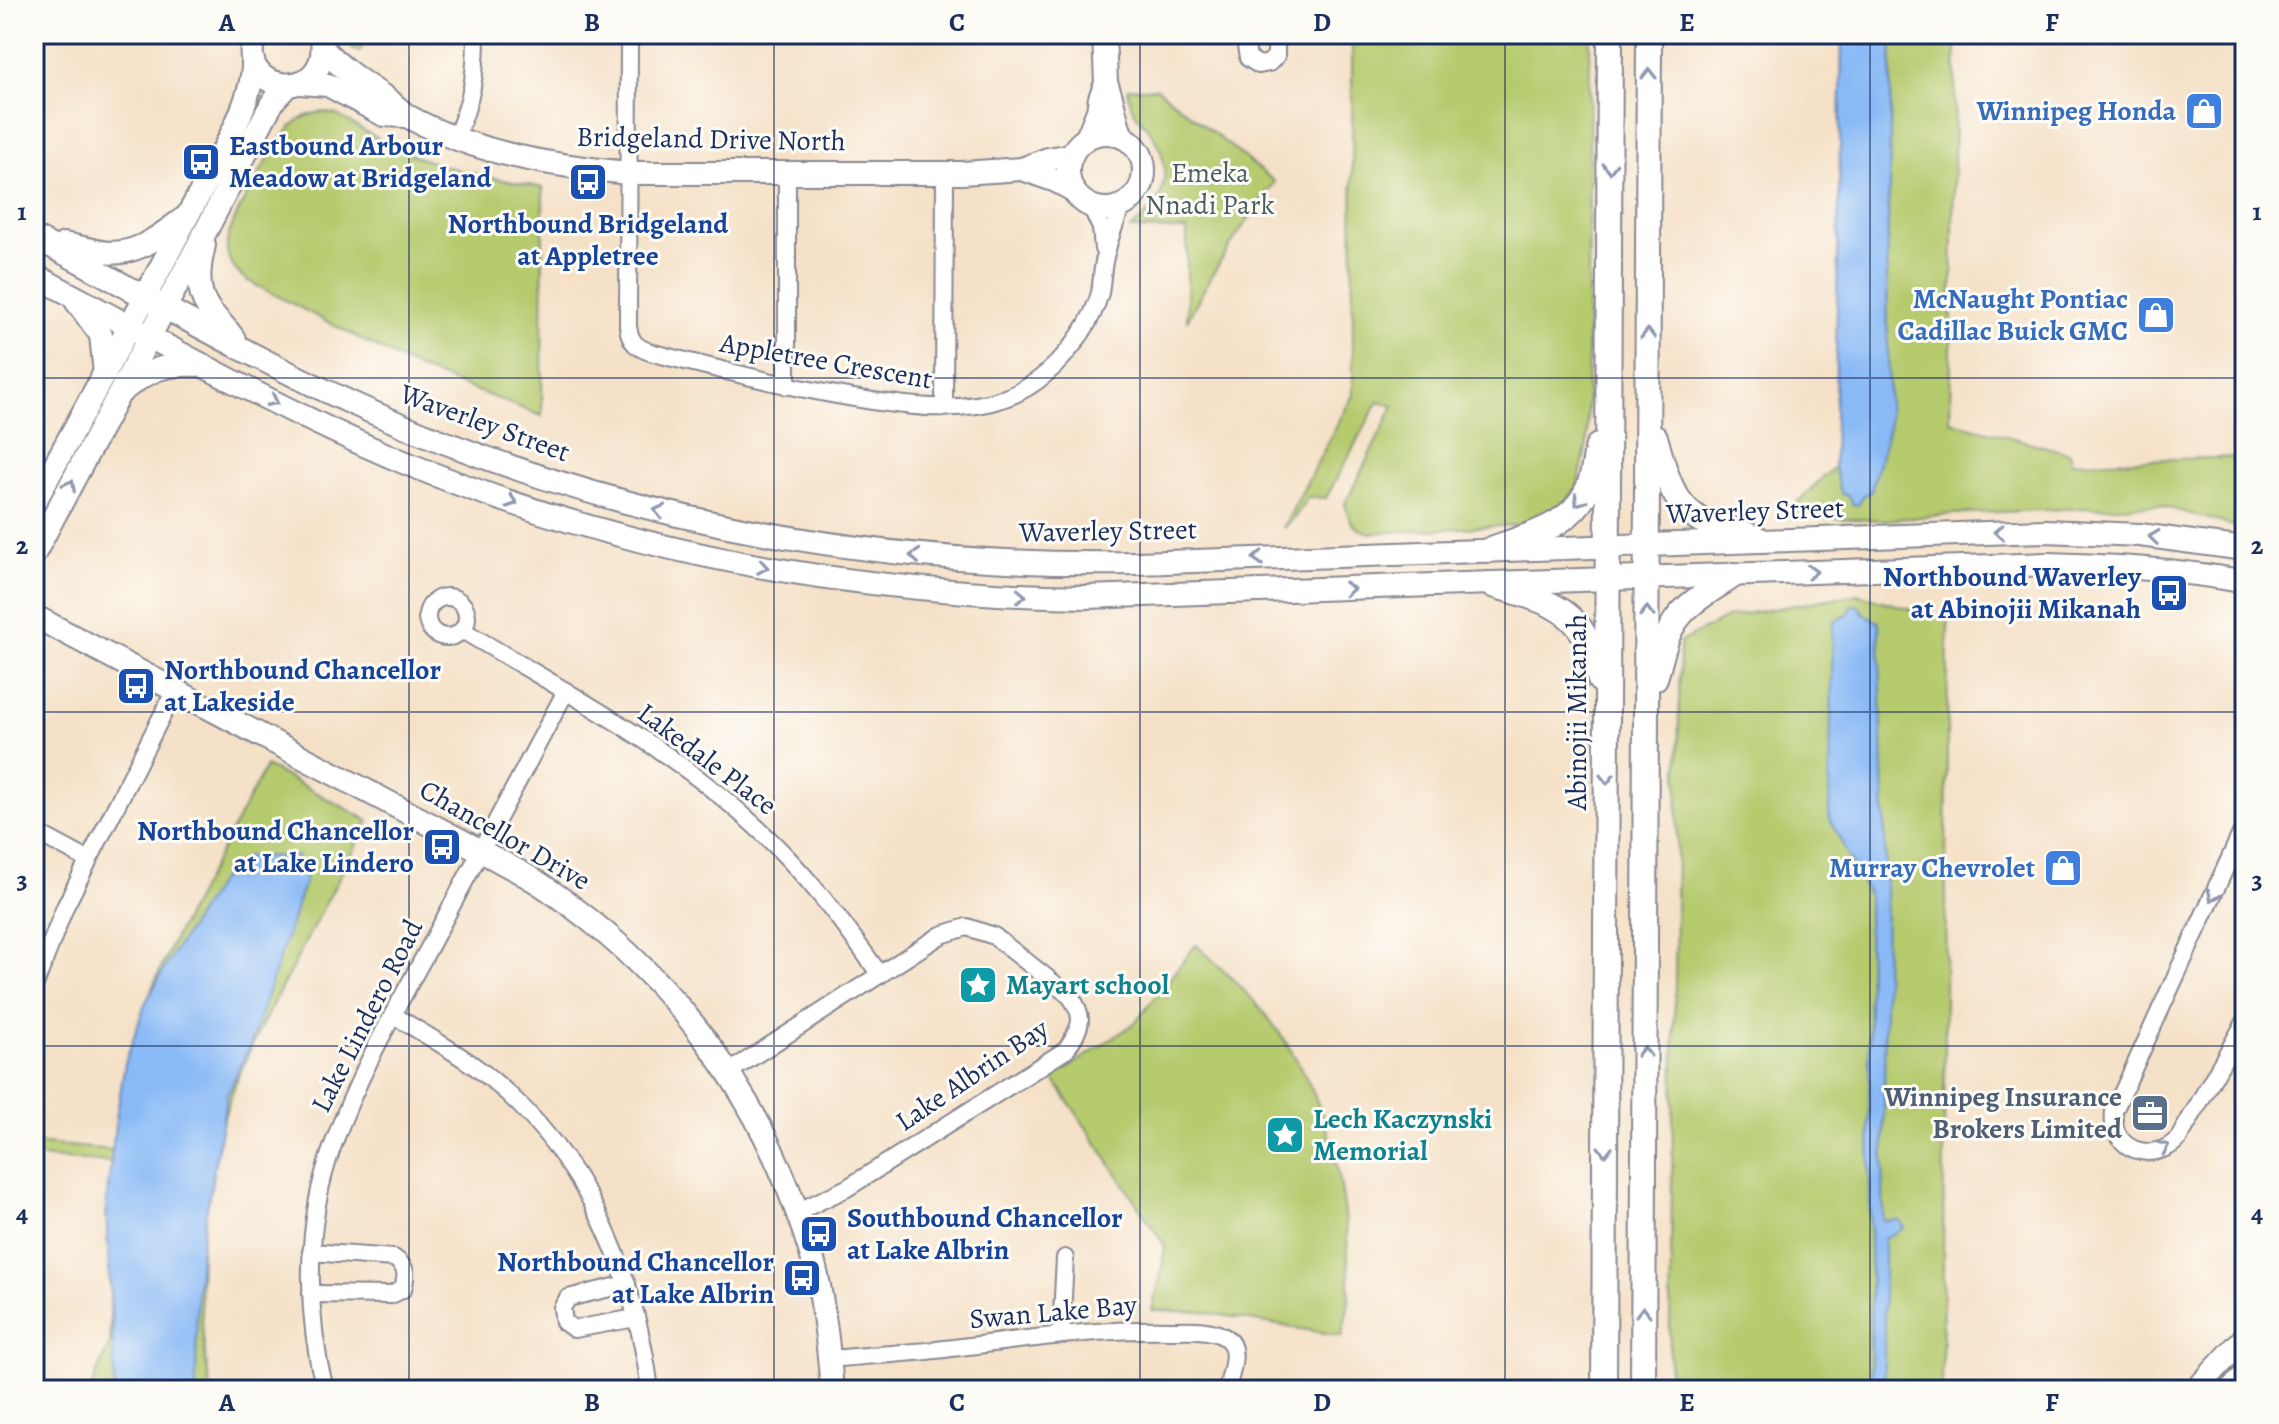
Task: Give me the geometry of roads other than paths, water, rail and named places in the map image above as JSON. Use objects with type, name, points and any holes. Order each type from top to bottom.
[{"type":"main road","points":[[237,34],[254,49],[260,73],[269,81],[294,84]]},
{"type":"main road","points":[[1104,34],[1106,83],[1114,101],[1122,137]]},
{"type":"main road","name":"Abinojii Mikanah","points":[[1604,1390],[1610,34]]},
{"type":"main road","points":[[1643,1390],[1649,34]]},
{"type":"main road","points":[[155,302],[209,225],[274,100],[318,66],[321,42]]},
{"type":"main road","name":"Bridgeland Drive North","points":[[321,42],[343,70],[392,102],[406,116],[480,147],[550,163],[629,173],[945,173],[1022,169],[1080,146]]},
{"type":"main road","points":[[34,554],[118,394],[187,216],[249,93],[254,49]]},
{"type":"main road","points":[[1080,146],[1099,134],[1111,133],[1131,142],[1138,151],[1144,171],[1138,191],[1123,205],[1107,209],[1091,206],[1078,197],[1069,178],[1068,166],[1098,111],[1106,83]]},
{"type":"main road","name":"Bridgeland Drive North","points":[[294,84],[328,85],[384,115],[406,116]]},
{"type":"main road","name":"Bridgeland Drive North","points":[[1022,169],[1073,190]]},
{"type":"main road","points":[[36,238],[118,253],[146,245],[187,216]]},
{"type":"main road","points":[[209,225],[199,271],[201,292],[209,309],[225,325],[238,346]]},
{"type":"main road","name":"Waverley Street","points":[[36,238],[238,346],[367,410],[507,465],[666,513],[811,542],[942,558],[1065,564],[2073,531],[2241,546]]},
{"type":"main road","points":[[34,275],[203,365],[358,441],[479,491],[614,534],[718,559],[903,588],[1048,597],[1126,597],[2047,564],[2144,567],[2245,582]]},
{"type":"main road","points":[[70,294],[101,335],[105,375]]},
{"type":"main road","points":[[34,503],[105,375],[140,331]]},
{"type":"main road","points":[[118,394],[155,369],[174,365],[203,365]]},
{"type":"main road","points":[[1489,550],[1548,529],[1574,511],[1590,483],[1609,409]]},
{"type":"main road","points":[[1648,412],[1668,480],[1688,512],[1709,524],[1760,540]]},
{"type":"main road","points":[[1646,703],[1667,638],[1679,616],[1697,599],[1734,575]]},
{"type":"main road","points":[[2209,575],[2245,592]]},
{"type":"main road","points":[[1490,584],[1548,603],[1572,619],[1591,649],[1607,701]]},
{"type":"main road","name":"Chancellor Drive","points":[[34,616],[547,888],[623,948],[672,998],[729,1072],[781,1169],[817,1277],[832,1390]]},
{"type":"main road","points":[[2196,1390],[2245,1337]]},
{"type":"main road","points":[[2230,1390],[2245,1375]]},
{"type":"street","points":[[455,138],[474,86],[476,34]]},
{"type":"street","points":[[629,34],[629,173]]},
{"type":"street","points":[[1244,34],[1248,58],[1259,65],[1269,63],[1276,56],[1276,34]]},
{"type":"street","points":[[787,172],[787,386]]},
{"type":"street","name":"Appletree Crescent","points":[[629,173],[628,326],[631,341],[636,346],[653,353],[787,386],[909,406],[944,408],[979,405],[1029,387],[1049,372],[1066,355],[1093,313],[1100,292],[1104,259],[1123,205]]},
{"type":"street","points":[[944,408],[945,173]]},
{"type":"street","name":"Appletree Crescent","points":[[1091,206],[1101,228],[1104,259]]},
{"type":"street","name":"Lakedale Place","points":[[462,630],[566,691],[671,758],[711,788],[758,828],[808,881],[880,975]]},
{"type":"street","points":[[34,987],[65,907],[175,690]]},
{"type":"street","name":"Lake Lindero Road","points":[[325,1390],[316,1347],[311,1252],[322,1181],[332,1146],[361,1076],[566,691]]},
{"type":"street","points":[[2245,825],[2114,1111],[2114,1129],[2122,1141],[2151,1153],[2173,1145],[2245,1022]]},
{"type":"street","points":[[34,831],[88,860]]},
{"type":"street","name":"Lake Albrin Bay","points":[[729,1072],[941,935],[967,927],[994,936],[1070,996],[1081,1015],[1079,1028],[1066,1050],[847,1188],[797,1212]]},
{"type":"street","points":[[393,1015],[490,1078],[549,1137],[595,1206],[627,1284],[645,1350],[650,1390]]},
{"type":"street","points":[[311,1252],[394,1258],[403,1265],[407,1275],[403,1289],[391,1295],[311,1294]]},
{"type":"street","points":[[1061,1335],[1065,1258]]},
{"type":"street","points":[[627,1284],[568,1298],[562,1308],[564,1322],[574,1329],[636,1318]]},
{"type":"street","name":"Swan Lake Bay","points":[[829,1359],[1105,1330],[1194,1330],[1228,1339],[1234,1353],[1227,1390]]},
{"type":"water","points":[[1842,34],[1892,34],[1887,275],[1889,425],[1871,492],[1863,496],[1858,505],[1852,504],[1849,497],[1841,493],[1834,467]]},
{"type":"water","points":[[1853,605],[1859,606],[1864,614],[1879,622],[1886,881],[1883,1221],[1899,1220],[1904,1228],[1884,1239],[1884,1390],[1871,1390],[1868,894],[1829,818],[1833,622],[1848,614]]},
{"type":"water","points":[[297,856],[306,878],[250,1046],[227,1095],[202,1237],[197,1294],[196,1390],[115,1390],[106,1206],[125,1063],[145,1004],[220,880],[246,857]]},
{"type":"place","name":"Winnipeg Honda","points":[[2204,111]]},
{"type":"place","name":"Eastbound Arbour Meadow at Bridgeland","points":[[201,162]]},
{"type":"place","name":"Northbound Bridgeland at Appletree","points":[[588,182]]},
{"type":"place","name":"McNaught Pontiac Cadillac Buick GMC","points":[[2156,315]]},
{"type":"place","name":"Northbound Waverley at Abinojii Mikanah","points":[[2169,593]]},
{"type":"place","name":"Northbound Chancellor at Lakeside","points":[[136,686]]},
{"type":"place","name":"Northbound Chancellor at Lake Lindero","points":[[442,847]]},
{"type":"place","name":"Murray Chevrolet","points":[[2063,868]]},
{"type":"place","name":"Mayart school","points":[[978,985]]},
{"type":"place","name":"Winnipeg Insurance Brokers Limited","points":[[2150,1113]]},
{"type":"place","name":"Lech Kaczynski Memorial","points":[[1285,1135]]},
{"type":"place","name":"Southbound Chancellor at Lake Albrin","points":[[819,1234]]},
{"type":"place","name":"Northbound Chancellor at Lake Albrin","points":[[802,1278]]},
{"type":"park label","name":"Emeka Nnadi Park","points":[[1210,189]]}]
